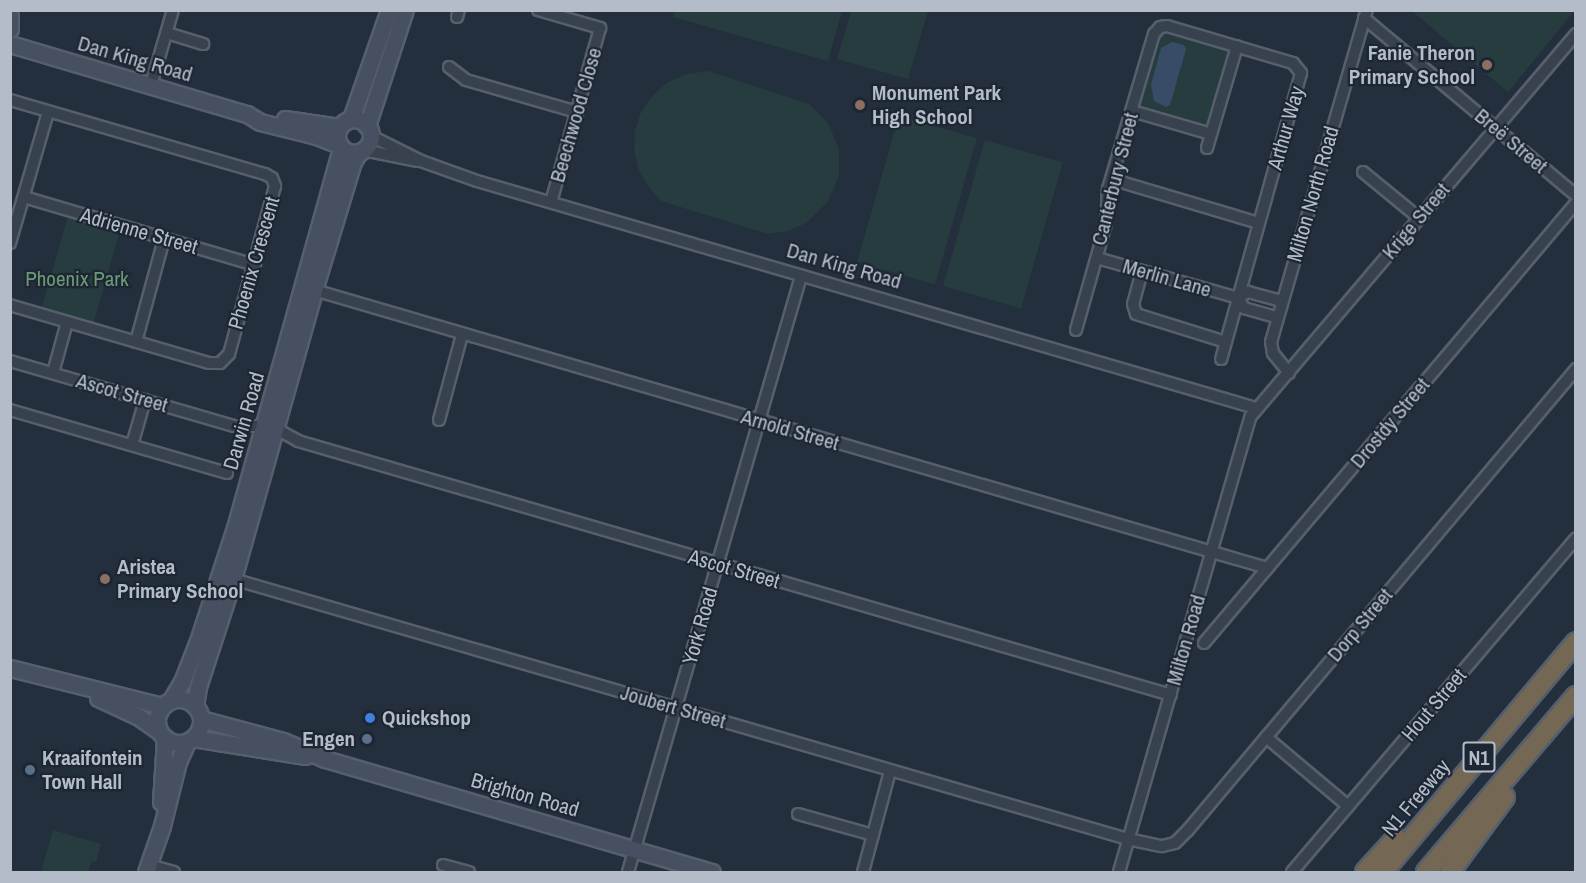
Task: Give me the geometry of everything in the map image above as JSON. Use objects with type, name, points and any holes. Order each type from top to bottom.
[{"type":"highway","name":"N1 Freeway","points":[[1383,873],[1575,642]]},
{"type":"highway","points":[[1449,873],[1548,739],[1571,701]]},
{"type":"highway","name":"N1","points":[[1426,873],[1571,701]]},
{"type":"highway","points":[[1365,873],[1504,717],[1523,703]]},
{"type":"street","points":[[151,85],[173,10]]},
{"type":"street","points":[[345,123],[358,120],[365,141],[348,152],[340,147],[336,134],[345,123],[389,10]]},
{"type":"street","name":"Darwin Road","points":[[270,425],[353,162],[365,141],[405,10]]},
{"type":"street","name":"Beechwood Close","points":[[538,10],[600,28],[551,202]]},
{"type":"street","name":"Breë Street","points":[[1366,14],[1575,195]]},
{"type":"street","name":"Milton North Road","points":[[1289,373],[1271,346],[1282,301],[1366,14]]},
{"type":"street","points":[[10,16],[10,28]]},
{"type":"street","name":"Arthur Way","points":[[1157,29],[1167,26],[1293,63],[1301,73],[1221,359]]},
{"type":"street","name":"Canterbury Street","points":[[1076,330],[1106,224],[1107,198],[1111,179],[1157,29]]},
{"type":"street","points":[[167,33],[203,44]]},
{"type":"street","name":"Krige Street","points":[[1256,408],[1289,373],[1575,34]]},
{"type":"street","name":"Dan King Road","points":[[10,44],[247,114],[345,123]]},
{"type":"street","points":[[1207,148],[1237,46]]},
{"type":"street","points":[[449,67],[466,80],[577,112]]},
{"type":"street","name":"Phoenix Crescent","points":[[10,100],[268,176],[274,182],[275,192],[229,354],[224,361],[209,363],[10,305]]},
{"type":"street","points":[[1132,111],[1211,134]]},
{"type":"street","points":[[10,243],[48,112]]},
{"type":"street","name":"Dan King Road","points":[[247,114],[260,122],[316,136],[340,147]]},
{"type":"street","name":"Dan King Road","points":[[365,141],[421,161]]},
{"type":"street","name":"Dan King Road","points":[[365,141],[551,202],[1256,408]]},
{"type":"street","name":"Darwin Road","points":[[198,712],[198,687],[226,577],[270,425],[340,147]]},
{"type":"street","points":[[1363,172],[1419,218]]},
{"type":"street","points":[[1111,179],[1260,223]]},
{"type":"street","name":"Adrienne Street","points":[[24,197],[255,265]]},
{"type":"street","name":"Drostdy Street","points":[[1204,643],[1575,203]]},
{"type":"street","points":[[135,342],[164,240]]},
{"type":"street","name":"Merlin Lane","points":[[1096,258],[1238,298],[1244,308],[1278,318]]},
{"type":"street","points":[[1142,271],[1133,304],[1136,314],[1226,342]]},
{"type":"street","name":"York Road","points":[[628,873],[801,276]]},
{"type":"street","name":"Arnold Street","points":[[314,290],[1267,568]]},
{"type":"street","name":"Merlin Lane","points":[[1238,298],[1248,292],[1282,301]]},
{"type":"street","points":[[53,373],[67,322]]},
{"type":"street","points":[[438,420],[462,335]]},
{"type":"street","name":"Ascot Street","points":[[10,361],[234,426],[265,444],[298,441]]},
{"type":"street","name":"Dorp Street","points":[[1128,839],[1162,846],[1180,839],[1575,369]]},
{"type":"street","points":[[132,445],[145,400]]},
{"type":"street","name":"Milton Road","points":[[1119,873],[1248,426],[1256,408]]},
{"type":"street","points":[[10,410],[227,472]]},
{"type":"street","name":"Ascot Street","points":[[234,426],[270,425],[298,441],[1171,695]]},
{"type":"street","name":"Hout Street","points":[[1292,873],[1575,538]]},
{"type":"street","name":"Darwin Road","points":[[167,703],[182,682],[226,577]]},
{"type":"street","name":"Joubert Street","points":[[226,577],[1128,839]]},
{"type":"street","points":[[10,668],[68,684],[167,703],[184,699],[198,712],[201,726],[178,762],[162,826],[147,869],[174,873]]},
{"type":"street","points":[[68,684],[139,717],[162,735],[180,744],[190,740]]},
{"type":"street","points":[[155,844],[162,735],[157,718],[167,703]]},
{"type":"street","name":"Brighton Road","points":[[198,712],[283,741],[325,759],[712,873]]},
{"type":"street","points":[[1266,737],[1348,806]]},
{"type":"street","name":"Brighton Road","points":[[190,740],[325,759]]},
{"type":"street","points":[[862,873],[890,771]]},
{"type":"street","points":[[798,814],[873,835]]},
{"type":"street","points":[[443,865],[469,873]]},
{"type":"green space","points":[[675,10],[842,11],[828,61],[673,17]]},
{"type":"green space","points":[[1412,10],[1575,10],[1508,92],[1412,11]]},
{"type":"green space","points":[[851,11],[928,11],[908,79],[837,59]]},
{"type":"green space","points":[[1162,31],[1225,48],[1229,52],[1230,57],[1210,124],[1207,126],[1201,128],[1140,107],[1139,102],[1157,36]]},
{"type":"green space","points":[[708,71],[809,104],[828,123],[839,149],[839,176],[827,203],[806,223],[788,231],[768,234],[661,201],[648,186],[638,169],[634,150],[635,131],[641,112],[653,95],[668,82],[687,74]]},
{"type":"green space","points":[[899,116],[977,138],[935,284],[857,262]]},
{"type":"green space","points":[[985,140],[1063,162],[1021,308],[943,286]]},
{"type":"green space","name":"Phoenix Park","points":[[68,216],[120,231],[93,324],[41,309]]},
{"type":"green space","points":[[53,830],[101,844],[96,862],[92,861],[88,872],[41,872]]},
{"type":"water","points":[[1172,42],[1184,45],[1186,49],[1170,105],[1166,107],[1154,101],[1151,85],[1161,48]]},
{"type":"place","name":"Fanie Theron Primary School","points":[[1487,65]]},
{"type":"place","name":"Monument Park High School","points":[[860,105]]},
{"type":"place","name":"Aristea Primary School","points":[[105,579]]},
{"type":"place","name":"Quickshop","points":[[370,718]]},
{"type":"place","name":"Engen","points":[[367,739]]},
{"type":"place","name":"Kraaifontein Town Hall","points":[[30,770]]}]
